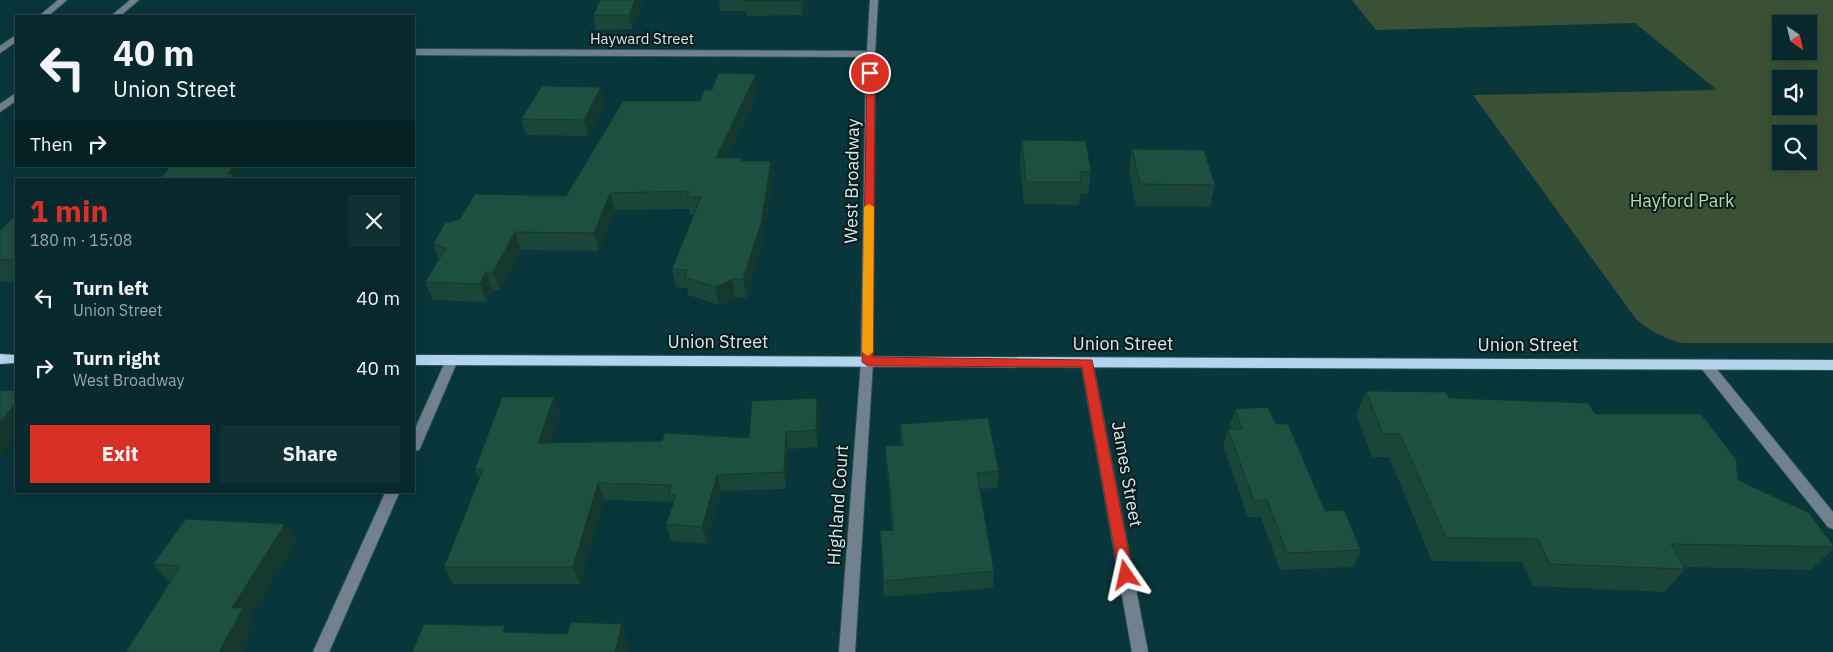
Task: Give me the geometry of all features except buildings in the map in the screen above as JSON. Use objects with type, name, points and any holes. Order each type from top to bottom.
[{"type":"main road","points":[[0,359],[15,359]]},
{"type":"main road","name":"Union Street","points":[[415,360],[1833,365]]},
{"type":"street","points":[[44,15],[63,0]]},
{"type":"street","points":[[116,15],[135,0]]},
{"type":"street","name":"West Broadway","points":[[868,362],[870,54],[874,0]]},
{"type":"street","points":[[0,51],[15,39]]},
{"type":"street","points":[[0,51],[15,52]]},
{"type":"street","name":"Hayward Street","points":[[415,52],[870,54]]},
{"type":"street","points":[[0,109],[15,97]]},
{"type":"street","points":[[415,444],[452,360]]},
{"type":"street","name":"Highland Court","points":[[847,652],[868,362]]},
{"type":"street","name":"James Street","points":[[1087,362],[1140,652]]},
{"type":"street","points":[[1706,365],[1833,523]]},
{"type":"street","points":[[321,652],[392,493]]},
{"type":"green space","name":"Hayford Park","points":[[1352,0],[1833,0],[1833,343],[1681,343],[1657,334],[1646,327],[1636,319],[1473,95],[1717,90],[1635,23],[1376,30]]},
{"type":"slow traffic","points":[[868,352],[869,207]]},
{"type":"route","points":[[870,73],[868,362],[1087,362],[1126,575]]}]
